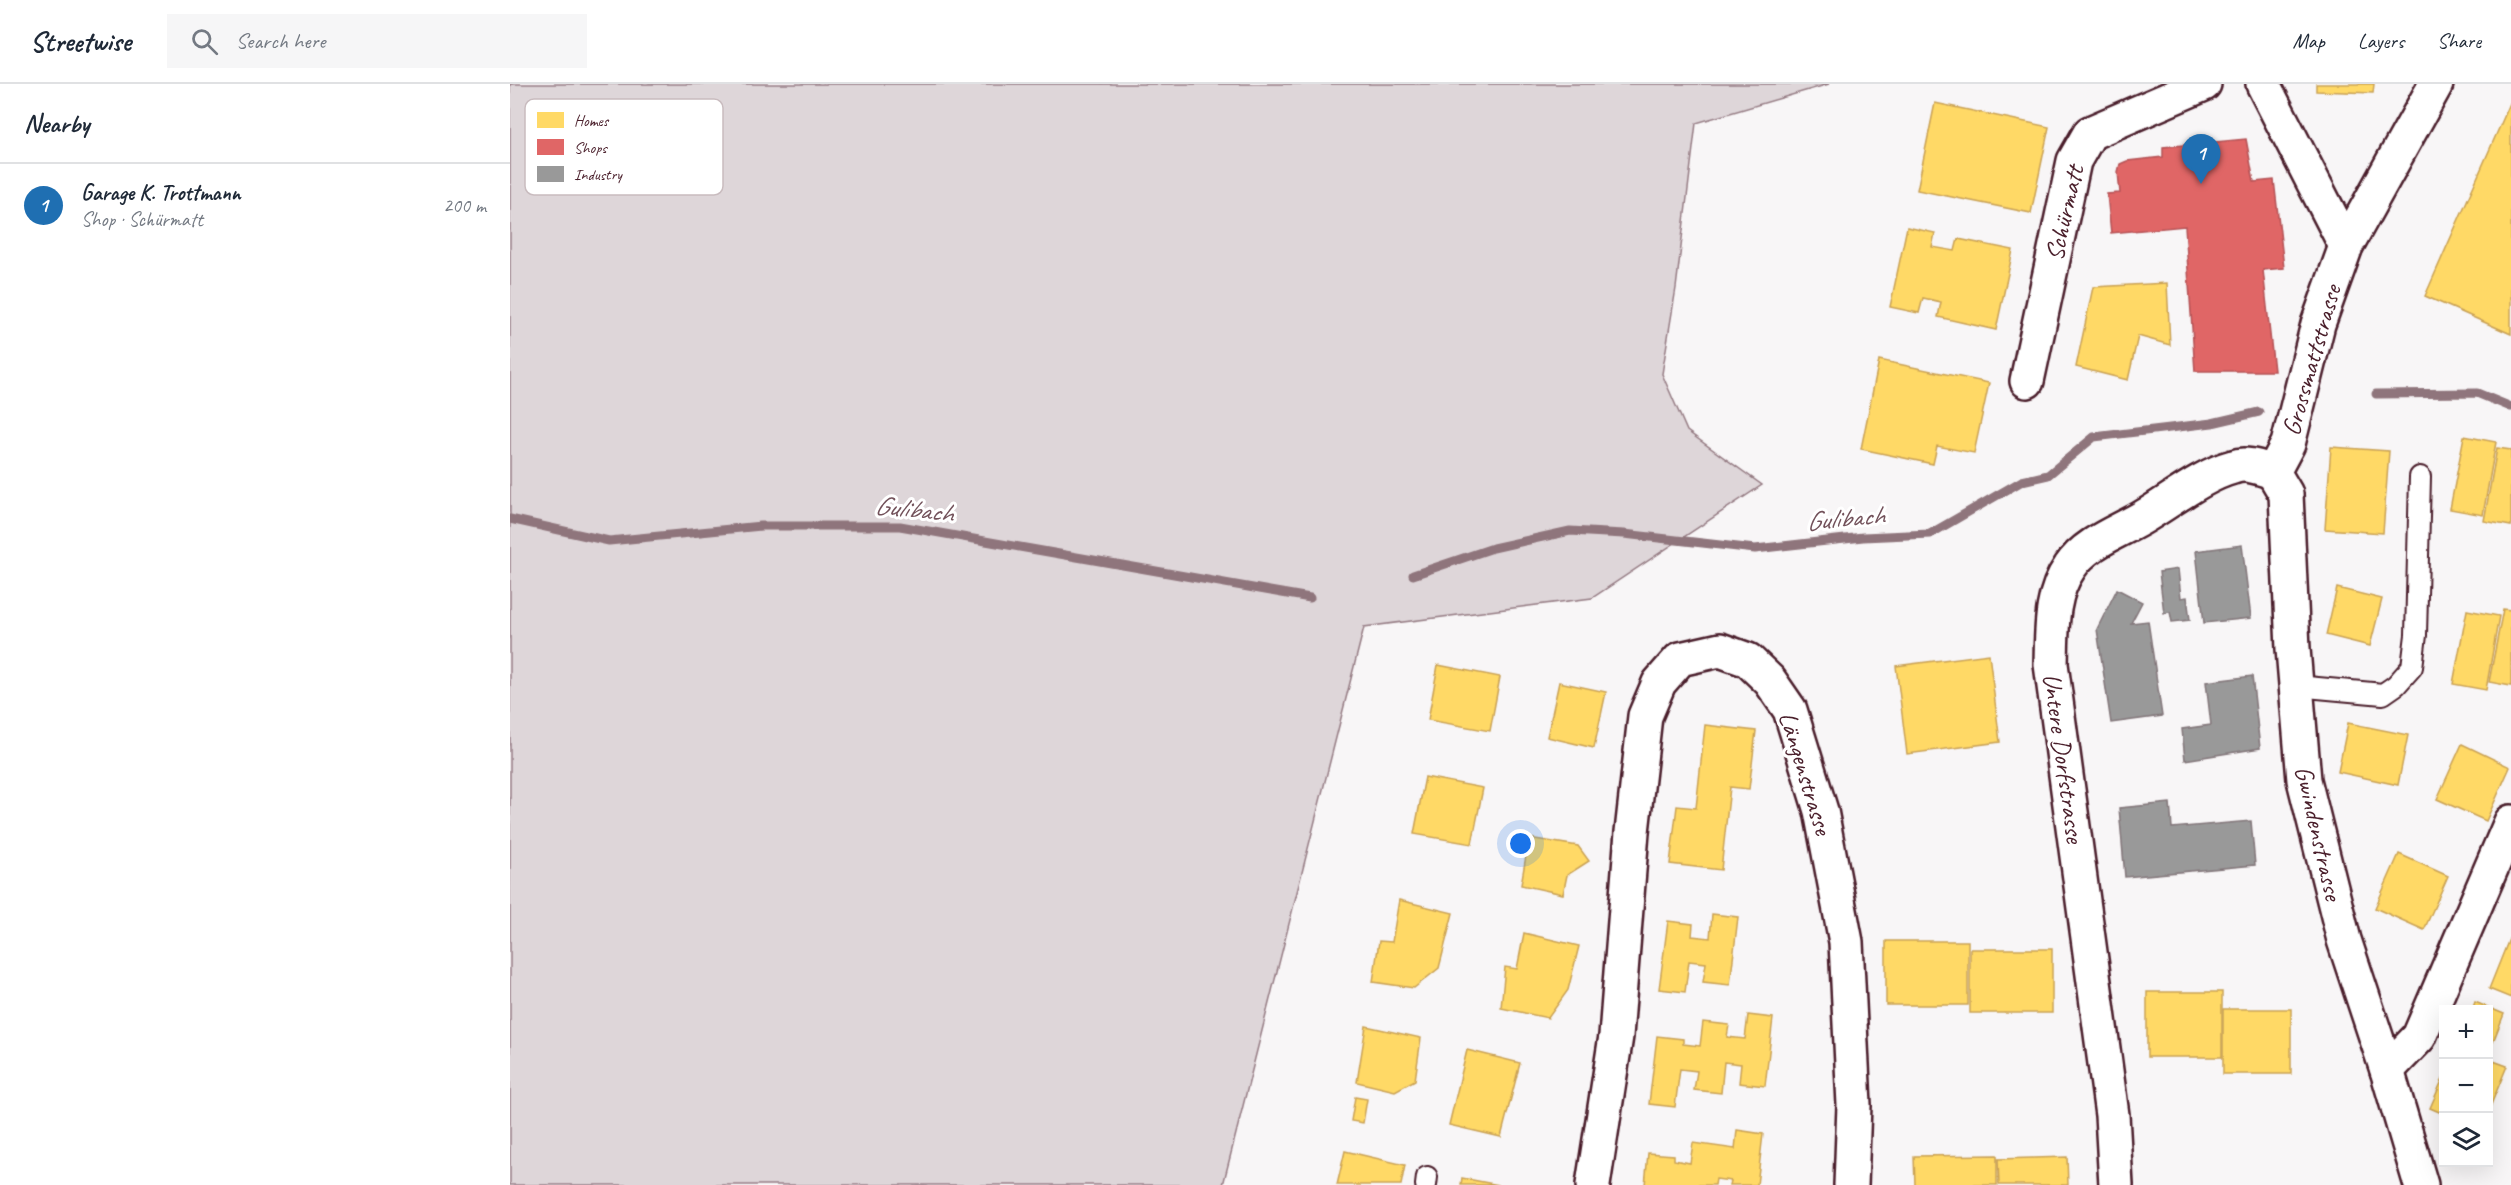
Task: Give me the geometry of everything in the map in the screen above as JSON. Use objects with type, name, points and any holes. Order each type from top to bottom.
[{"type":"street","name":"Schürmatt","points":[[2026,381],[2074,161],[2091,133],[2204,84]]},
{"type":"street","points":[[2263,84],[2346,246]]},
{"type":"street","name":"Grossmattstrasse","points":[[2273,472],[2288,444],[2318,324],[2346,246],[2436,84]]},
{"type":"street","name":"Untere Dorfstrasse","points":[[2116,1185],[2112,1115],[2051,664],[2052,616],[2058,590],[2070,566],[2086,550],[2191,487],[2233,466],[2252,465],[2273,472]]},
{"type":"street","name":"Gwindenstrasse","points":[[2273,472],[2286,494],[2296,686],[2304,780],[2344,940],[2387,1070],[2421,1185]]},
{"type":"street","name":"Längenstrasse","points":[[1593,1185],[1616,1036],[1632,832],[1645,716],[1659,683],[1680,658],[1720,650],[1748,660],[1770,681],[1790,710],[1821,811],[1846,942],[1854,1105],[1851,1185]]},
{"type":"street","points":[[2387,1070],[2419,1037],[2511,822]]},
{"type":"lane","points":[[2296,686],[2383,694],[2396,685],[2412,667],[2416,635],[2420,477]]},
{"type":"shaded area","points":[[510,84],[1829,84],[1696,123],[1676,288],[1662,374],[1687,431],[1762,485],[1592,598],[1364,627],[1223,1185],[510,1185]]},
{"type":"building: Homes","points":[[2316,84],[2374,84],[2373,93],[2316,91]]},
{"type":"building: Homes","points":[[2511,101],[2511,334],[2425,296]]},
{"type":"building: Homes","points":[[1935,103],[2049,127],[2031,213],[1917,190]]},
{"type":"building: Homes","points":[[1907,227],[1935,233],[1932,247],[1955,251],[1958,239],[2013,250],[1996,330],[1938,317],[1941,302],[1923,298],[1919,313],[1890,307]]},
{"type":"building: Homes","points":[[2167,283],[2170,345],[2138,336],[2128,380],[2076,367],[2093,287]]},
{"type":"building: Homes","points":[[1879,360],[1989,383],[1974,453],[1937,446],[1933,464],[1861,449]]},
{"type":"building: Homes","points":[[2464,436],[2496,442],[2483,515],[2450,509]]},
{"type":"building: Homes","points":[[2331,447],[2389,451],[2383,533],[2325,529]]},
{"type":"building: Homes","points":[[2497,448],[2511,450],[2511,526],[2484,521]]},
{"type":"building: Homes","points":[[2337,588],[2382,599],[2370,646],[2326,635]]},
{"type":"building: Homes","points":[[2503,609],[2511,610],[2511,686],[2489,682]]},
{"type":"building: Homes","points":[[2467,610],[2499,616],[2486,690],[2453,684]]},
{"type":"building: Homes","points":[[1989,654],[2000,742],[1907,754],[1896,666]]},
{"type":"building: Homes","points":[[1438,665],[1500,677],[1490,731],[1428,720]]},
{"type":"building: Homes","points":[[1559,682],[1606,692],[1594,748],[1547,737]]},
{"type":"building: Homes","points":[[2348,723],[2408,735],[2398,785],[2338,772]]},
{"type":"building: Homes","points":[[1705,725],[1756,731],[1749,789],[1730,787],[1721,870],[1670,864],[1677,806],[1696,808]]},
{"type":"building: Homes","points":[[2462,744],[2510,767],[2486,821],[2437,799]]},
{"type":"building: Homes","points":[[1425,777],[1483,788],[1472,844],[1414,834]]},
{"type":"building: Homes","points":[[1529,838],[1578,846],[1589,861],[1567,875],[1563,894],[1521,885]]},
{"type":"building: Homes","points":[[2399,854],[2448,876],[2424,930],[2375,908]]},
{"type":"building: Homes","points":[[1399,900],[1453,913],[1439,968],[1414,988],[1373,982],[1379,941],[1392,942]]},
{"type":"building: Homes","points":[[1712,914],[1738,917],[1730,985],[1703,982],[1706,963],[1689,961],[1685,992],[1659,989],[1668,921],[1693,924],[1692,936],[1710,938]]},
{"type":"building: Homes","points":[[1524,933],[1579,946],[1568,990],[1548,1018],[1501,1008],[1505,967],[1517,969]]},
{"type":"building: Homes","points":[[2511,934],[2511,998],[2489,989]]},
{"type":"building: Homes","points":[[1886,941],[1968,941],[1968,1005],[1886,1005]]},
{"type":"building: Homes","points":[[1970,949],[2052,949],[2052,1013],[1970,1013]]},
{"type":"building: Homes","points":[[2147,992],[2222,992],[2222,1057],[2147,1057]]},
{"type":"building: Homes","points":[[2223,1009],[2291,1009],[2291,1074],[2223,1074]]},
{"type":"building: Homes","points":[[2493,1009],[2504,1014],[2493,1042]]},
{"type":"building: Homes","points":[[1748,1015],[1773,1018],[1765,1086],[1739,1083],[1741,1064],[1724,1062],[1721,1093],[1694,1090],[1697,1071],[1680,1069],[1675,1107],[1649,1104],[1657,1036],[1683,1039],[1683,1044],[1700,1046],[1703,1022],[1729,1025],[1727,1037],[1745,1039]]},
{"type":"building: Homes","points":[[1366,1026],[1421,1038],[1415,1080],[1395,1091],[1357,1082]]},
{"type":"building: Homes","points":[[1467,1050],[1520,1063],[1501,1137],[1449,1125]]},
{"type":"building: Homes","points":[[2493,1061],[2507,1066],[2493,1100]]},
{"type":"building: Homes","points":[[2439,1087],[2439,1112],[2430,1108]]},
{"type":"building: Homes","points":[[1355,1097],[1367,1099],[1363,1123],[1351,1121]]},
{"type":"building: Homes","points":[[1737,1130],[1763,1134],[1757,1185],[1730,1185],[1731,1181],[1716,1179],[1715,1185],[1645,1185],[1648,1153],[1674,1155],[1674,1160],[1690,1163],[1693,1143],[1735,1149]]},
{"type":"building: Homes","points":[[1345,1151],[1405,1165],[1401,1185],[1337,1185]]},
{"type":"building: Homes","points":[[1997,1155],[1997,1185],[1915,1185],[1914,1156]]},
{"type":"building: Homes","points":[[2067,1157],[2068,1185],[1999,1185],[1998,1159]]},
{"type":"building: Homes","points":[[1462,1178],[1499,1185],[1461,1185]]},
{"type":"building: Shops","points":[[2246,139],[2254,182],[2274,180],[2284,268],[2263,270],[2274,371],[2195,371],[2185,226],[2111,233],[2107,194],[2120,193],[2118,172],[2120,164],[2127,161],[2163,157],[2163,147]]},
{"type":"building: Industry","points":[[2242,545],[2251,618],[2204,623],[2196,551]]},
{"type":"building: Industry","points":[[2178,569],[2181,598],[2187,597],[2190,620],[2172,622],[2170,612],[2164,613],[2159,572]]},
{"type":"building: Industry","points":[[2117,589],[2142,602],[2131,623],[2148,621],[2162,716],[2111,723],[2097,629]]},
{"type":"building: Industry","points":[[2252,676],[2260,748],[2185,760],[2182,729],[2211,725],[2206,682]]},
{"type":"building: Industry","points":[[2170,803],[2172,828],[2251,821],[2255,865],[2125,877],[2119,808]]},
{"type":"waterway","name":"Gulibach","points":[[2376,394],[2477,393],[2511,407]]},
{"type":"waterway","name":"Gulibach","points":[[1413,575],[1493,548],[1570,531],[1624,534],[1755,549],[1863,537],[1930,534],[2022,481],[2048,475],[2094,437],[2212,423],[2259,412]]},
{"type":"waterway","name":"Gulibach","points":[[510,519],[609,541],[761,526],[900,526],[1310,598]]},
{"type":"place","name":"Garage K. Trottmann","points":[[2201,184]]}]
